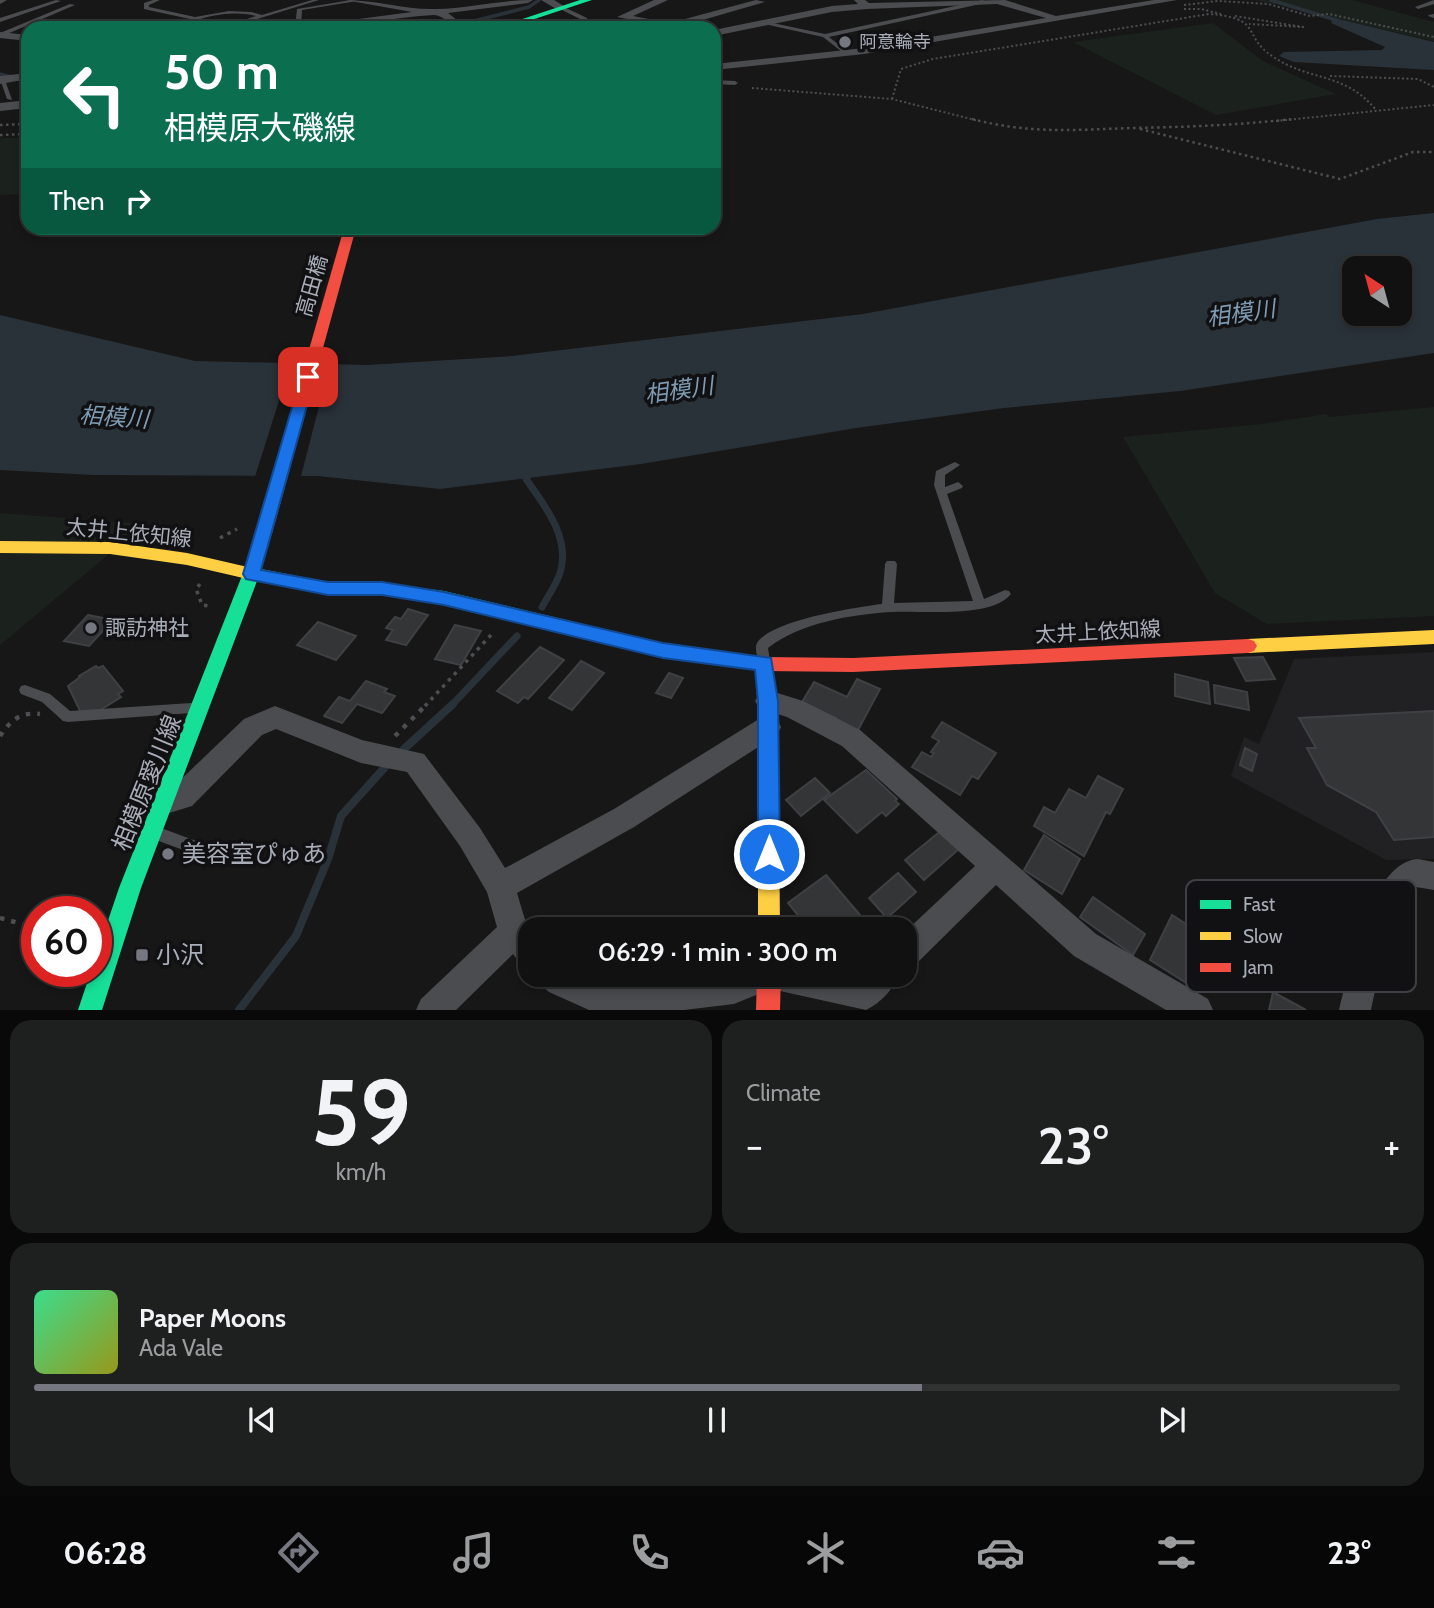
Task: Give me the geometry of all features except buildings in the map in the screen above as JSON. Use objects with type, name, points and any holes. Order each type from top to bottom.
[{"type":"main road","points":[[514,21],[552,3],[587,0]]},
{"type":"main road","name":"高田橋","points":[[252,574],[348,235]]},
{"type":"main road","name":"太井上依知線","points":[[0,547],[110,548],[187,559],[328,588],[382,589],[444,598],[663,650],[764,664],[866,665],[1434,637]]},
{"type":"main road","name":"相模原愛川線","points":[[90,1010],[130,888],[252,574]]},
{"type":"main road","points":[[764,664],[768,714],[769,917]]},
{"type":"main road","points":[[768,987],[768,1010]]},
{"type":"street","points":[[352,0],[441,13],[452,21]]},
{"type":"street","points":[[373,21],[528,0]]},
{"type":"street","points":[[643,21],[622,17],[663,0]]},
{"type":"street","points":[[688,21],[759,1],[774,0]]},
{"type":"street","points":[[721,66],[846,53],[1172,0]]},
{"type":"street","points":[[414,10],[453,1]]},
{"type":"street","points":[[721,32],[863,3],[1001,1],[1056,18]]},
{"type":"street","points":[[0,35],[21,37]]},
{"type":"street","points":[[500,886],[624,818],[768,714],[794,709],[851,738],[1085,945],[1197,1010]]},
{"type":"street","points":[[164,802],[182,797],[253,727],[265,719],[280,718],[334,742],[415,762],[470,837],[500,886],[518,931]]},
{"type":"street","points":[[917,941],[995,866]]},
{"type":"street","points":[[1403,880],[1409,874],[1417,872],[1434,876]]},
{"type":"street","points":[[432,1010],[518,944]]},
{"type":"street","points":[[572,987],[585,993],[628,1000],[737,987]]},
{"type":"street","points":[[828,987],[863,995],[871,987]]},
{"type":"street","points":[[1356,1010],[1359,992]]},
{"type":"lane","points":[[134,2],[146,5],[158,0]]},
{"type":"lane","points":[[246,21],[317,0]]},
{"type":"lane","points":[[283,11],[352,0]]},
{"type":"lane","points":[[0,20],[58,1]]},
{"type":"lane","points":[[764,23],[825,36],[985,2]]},
{"type":"lane","points":[[1418,7],[1434,2]]},
{"type":"lane","points":[[552,3],[585,21]]},
{"type":"lane","points":[[34,21],[72,5]]},
{"type":"lane","points":[[146,5],[146,8],[195,19]]},
{"type":"lane","points":[[298,21],[299,10]]},
{"type":"lane","points":[[191,21],[240,12],[263,16]]},
{"type":"lane","points":[[0,35],[21,26]]},
{"type":"lane","points":[[825,36],[846,53]]},
{"type":"lane","points":[[5,103],[13,78]]},
{"type":"lane","points":[[721,82],[735,83]]},
{"type":"lane","points":[[956,465],[940,473],[942,493],[980,604]]},
{"type":"lane","points":[[942,493],[958,486]]},
{"type":"lane","points":[[888,608],[891,564]]},
{"type":"lane","points":[[764,664],[762,646],[772,636],[795,625],[888,608],[980,604],[999,600],[1005,594]]},
{"type":"lane","points":[[25,690],[46,698],[68,718],[201,707]]},
{"type":"lane","points":[[152,832],[205,851]]},
{"type":"path","points":[[1315,15],[1328,14],[1434,37]]},
{"type":"path","points":[[892,99],[901,68],[933,60],[1185,18],[1228,15],[1254,17],[1303,27],[1247,24]]},
{"type":"path","points":[[1228,15],[1252,27],[1259,43],[1273,57],[1365,94],[1376,110]]},
{"type":"path","points":[[1325,76],[1418,79],[1434,87]]},
{"type":"path","points":[[752,88],[892,99],[1010,129],[1048,131],[1236,125],[1434,105]]},
{"type":"path","points":[[0,125],[21,124]]},
{"type":"path","points":[[1131,127],[1340,179],[1413,152],[1434,152]]},
{"type":"path","points":[[0,135],[21,134]]},
{"type":"path","points":[[201,582],[196,589],[202,605],[214,606]]},
{"type":"path","points":[[376,754],[465,666],[508,613]]},
{"type":"path","points":[[0,736],[10,720],[28,712],[68,718]]},
{"type":"path","points":[[0,918],[21,924]]},
{"type":"shaded area","points":[[1255,0],[1352,0],[1434,22],[1434,41]]},
{"type":"shaded area","points":[[1213,23],[1263,61],[1336,94],[1216,115],[1073,42]]},
{"type":"shaded area","points":[[0,138],[21,138],[21,194],[0,195]]},
{"type":"shaded area","points":[[1434,407],[1434,616],[1267,624],[1215,593],[1123,437],[1262,424],[1326,414],[1329,417]]},
{"type":"shaded area","points":[[0,513],[145,524],[0,645]]},
{"type":"shaded area","points":[[1434,652],[1434,859],[1386,860],[1231,776],[1244,737],[1259,744],[1294,659]]},
{"type":"water","points":[[1334,18],[1434,42],[1434,70],[1294,62],[1279,56],[1284,52],[1382,50],[1385,47],[1331,23]]},
{"type":"water","name":"相模川","points":[[1434,213],[1434,353],[1180,391],[1004,408],[856,428],[641,464],[440,489],[318,476],[93,475],[0,470],[0,315],[195,361],[368,365],[512,356],[863,314],[1377,219]]},
{"type":"pier","points":[[292,359],[331,360],[300,480],[254,480]]},
{"type":"waterway","points":[[474,21],[529,7],[539,0]]},
{"type":"waterway","points":[[1271,0],[1339,21]]},
{"type":"waterway","points":[[0,74],[21,80]]},
{"type":"waterway","points":[[529,474],[526,479],[554,523],[562,547],[560,573],[542,607]]},
{"type":"waterway","points":[[452,705],[517,636]]},
{"type":"waterway","points":[[404,749],[452,705]]},
{"type":"waterway","points":[[239,1010],[296,936],[328,859],[341,816],[386,766]]},
{"type":"traffic: fast","points":[[521,21],[588,0]]},
{"type":"traffic: fast","points":[[90,1010],[130,888],[257,558],[265,530]]},
{"type":"traffic: fast","points":[[252,574],[328,588],[382,589],[444,598],[663,650],[764,664],[768,710]]},
{"type":"traffic: slow","points":[[0,547],[110,548],[187,559],[252,574]]},
{"type":"traffic: slow","points":[[1248,646],[1434,637]]},
{"type":"traffic: slow","points":[[768,710],[769,917]]},
{"type":"traffic: jam","points":[[265,530],[348,235]]},
{"type":"traffic: jam","points":[[764,664],[853,665],[1248,646]]},
{"type":"traffic: jam","points":[[768,1010],[769,987]]},
{"type":"place","name":"阿意輪寺","points":[[845,42]]},
{"type":"place","name":"諏訪神社","points":[[91,628]]},
{"type":"place","name":"美容室ぴゅあ","points":[[168,854]]},
{"type":"place","name":"小沢","points":[[142,955]]},
{"type":"route","points":[[308,377],[252,574],[328,588],[382,589],[444,598],[663,650],[764,664],[768,701],[769,854]]}]
